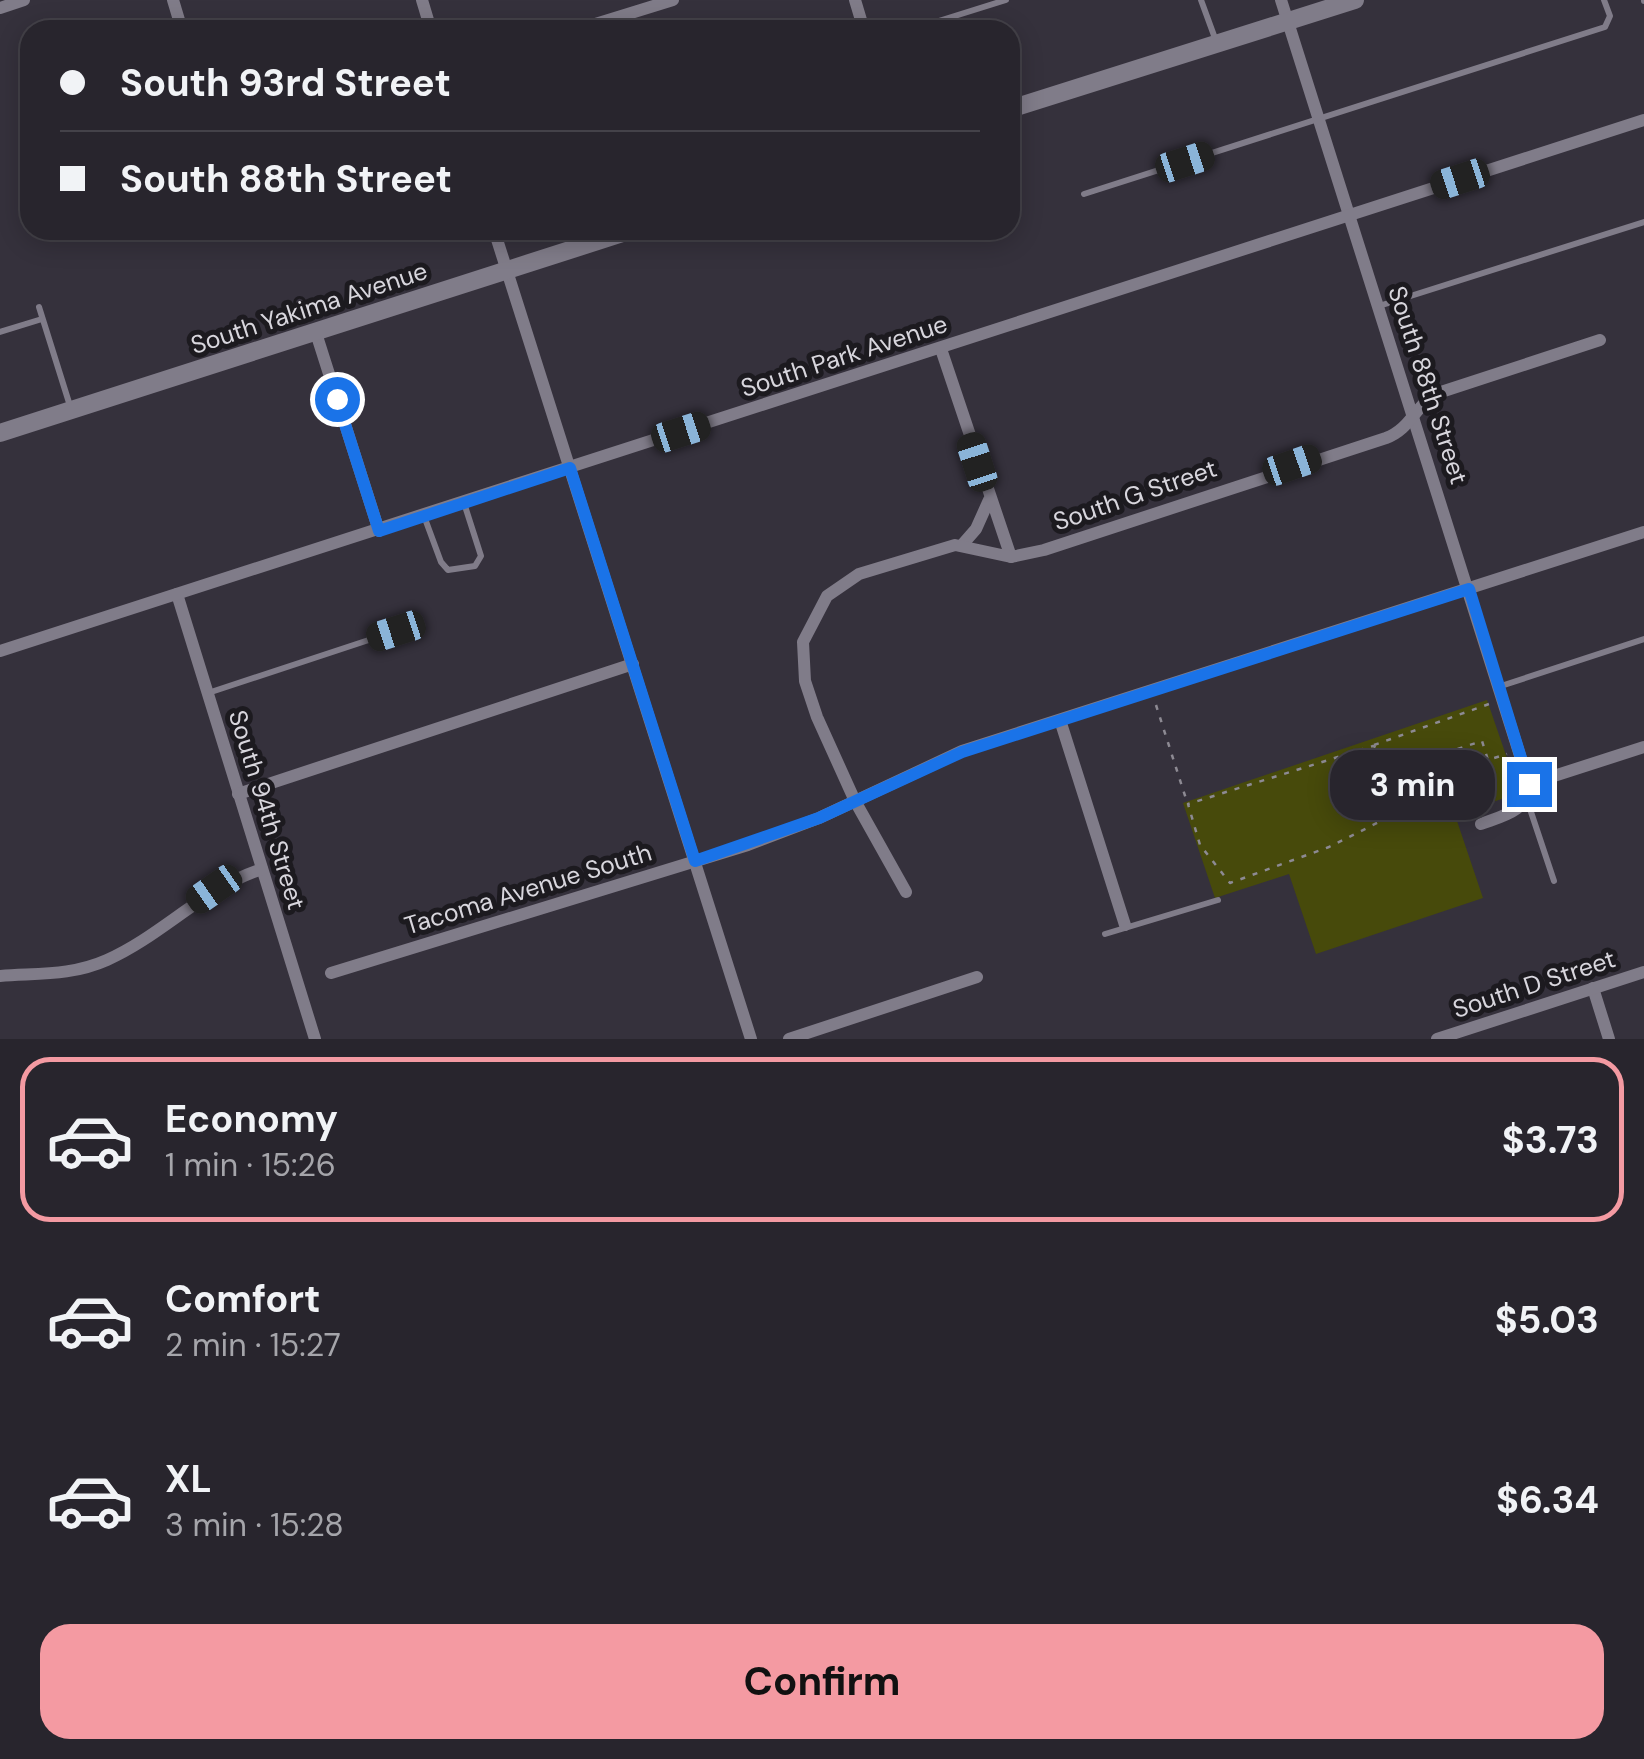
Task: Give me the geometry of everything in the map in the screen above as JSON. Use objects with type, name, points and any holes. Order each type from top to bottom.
[{"type":"main road","points":[[1020,107],[1356,0]]},
{"type":"main road","name":"South Yakima Avenue","points":[[0,433],[507,270],[588,240]]},
{"type":"street","points":[[0,8],[24,0]]},
{"type":"street","points":[[608,20],[673,0]]},
{"type":"street","name":"South 88th Street","points":[[1281,0],[1529,784]]},
{"type":"street","name":"South Park Avenue","points":[[0,652],[1644,120]]},
{"type":"street","points":[[497,240],[751,1039]]},
{"type":"street","points":[[316,332],[379,531]]},
{"type":"street","name":"South G Street","points":[[1010,556],[1044,550],[1386,438],[1407,426],[1414,413],[1438,393],[1600,340]]},
{"type":"street","points":[[940,349],[1010,556]]},
{"type":"street","points":[[962,545],[976,529],[989,500]]},
{"type":"street","name":"Tacoma Avenue South","points":[[331,973],[789,830],[922,767],[1644,532]]},
{"type":"street","points":[[906,892],[855,802],[805,680],[803,642],[827,596],[846,581],[882,565],[962,545],[1010,556]]},
{"type":"street","name":"South 94th Street","points":[[177,594],[315,1039]]},
{"type":"street","points":[[238,794],[632,664]]},
{"type":"street","points":[[1060,720],[1125,925]]},
{"type":"street","points":[[1481,824],[1508,814],[1527,800],[1529,784],[1644,747]]},
{"type":"street","points":[[0,976],[60,975],[104,961],[226,882],[262,869]]},
{"type":"street","name":"South D Street","points":[[1437,1039],[1644,972]]},
{"type":"street","points":[[789,1039],[977,977]]},
{"type":"street","points":[[1593,988],[1609,1039]]},
{"type":"lane","points":[[942,20],[1006,0]]},
{"type":"lane","points":[[1201,0],[1217,43]]},
{"type":"lane","points":[[1084,194],[1605,27],[1610,16],[1604,0]]},
{"type":"lane","points":[[1379,306],[1644,222]]},
{"type":"lane","points":[[39,308],[71,410]]},
{"type":"lane","points":[[0,332],[42,319]]},
{"type":"lane","points":[[424,516],[440,562],[455,572],[475,566],[480,556],[464,503]]},
{"type":"lane","points":[[207,694],[396,631]]},
{"type":"lane","points":[[1503,693],[1644,639]]},
{"type":"lane","points":[[1527,800],[1554,881]]},
{"type":"lane","points":[[1104,934],[1218,900]]},
{"type":"path","points":[[1152,690],[1200,846],[1214,858],[1225,882],[1329,847],[1381,821],[1430,813],[1458,784],[1448,752]]},
{"type":"path","points":[[1188,804],[1373,746],[1503,693]]},
{"type":"path","points":[[1373,746],[1412,764],[1482,741],[1488,760],[1520,750]]},
{"type":"shaded area","points":[[1487,700],[1519,793],[1455,815],[1483,898],[1316,954],[1289,874],[1215,898],[1183,803]]},
{"type":"route","points":[[337,399],[379,531],[570,468],[695,861],[819,818],[900,777],[962,752],[1469,589],[1529,784]]}]
